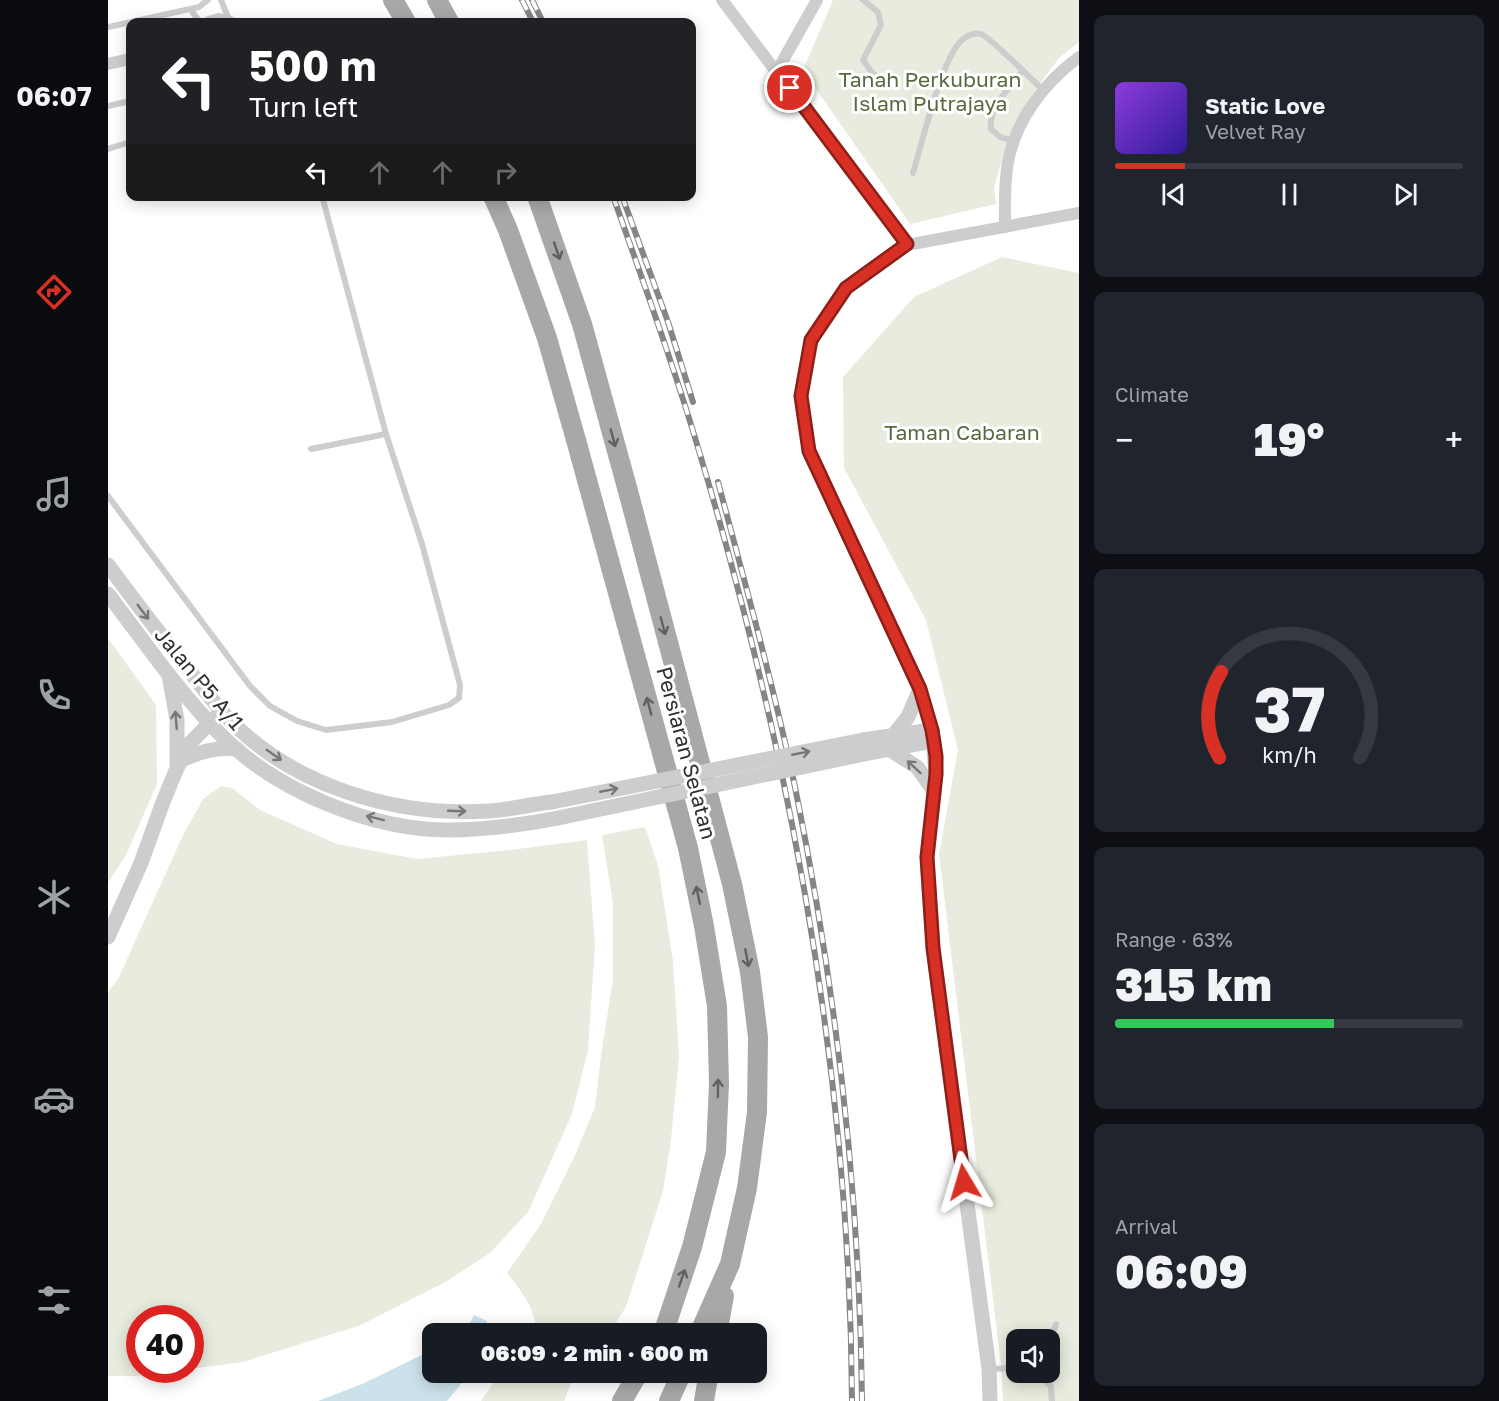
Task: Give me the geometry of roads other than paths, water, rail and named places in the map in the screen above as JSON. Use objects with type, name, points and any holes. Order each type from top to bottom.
[{"type":"main road","points":[[393,0],[404,18]]},
{"type":"main road","points":[[436,0],[447,18]]},
{"type":"main road","name":"Persiaran Selatan","points":[[495,201],[547,338],[585,474],[688,848],[717,1006],[719,1083],[716,1152],[692,1247],[666,1323]]},
{"type":"main road","name":"Persiaran Selatan","points":[[539,201],[588,347],[732,884],[750,972],[758,1037],[757,1112],[747,1188],[730,1264],[704,1323]]},
{"type":"main road","points":[[719,1323],[730,1264]]},
{"type":"main road","points":[[622,1401],[633,1383]]},
{"type":"main road","points":[[632,1401],[640,1383]]},
{"type":"main road","points":[[669,1401],[677,1383]]},
{"type":"main road","points":[[704,1401],[707,1383]]},
{"type":"street","points":[[722,0],[907,244]]},
{"type":"street","points":[[777,71],[817,0]]},
{"type":"street","points":[[1005,227],[1006,180],[1014,141],[1028,112],[1043,90],[1062,69],[1079,57]]},
{"type":"street","points":[[108,64],[126,60]]},
{"type":"street","points":[[990,1401],[989,1370],[933,948],[927,857],[936,774],[933,735],[920,689],[809,451],[801,396],[811,340],[846,288],[907,244],[1079,213]]},
{"type":"street","name":"Jalan P5 A/1","points":[[108,565],[222,711],[250,738],[277,759],[341,791],[383,803],[425,810],[490,811],[863,747]]},
{"type":"street","name":"Jalan P5 A/1","points":[[108,594],[210,723],[237,749],[276,778],[321,803],[401,824],[447,830],[509,827],[558,819],[863,747]]},
{"type":"street","points":[[169,673],[177,720],[179,764]]},
{"type":"street","points":[[890,743],[908,717],[920,689]]},
{"type":"street","points":[[108,937],[141,863],[179,764],[191,742],[222,711]]},
{"type":"street","points":[[863,747],[933,735]]},
{"type":"street","points":[[890,743],[917,767],[934,791]]},
{"type":"street","points":[[179,764],[202,751],[237,749]]},
{"type":"lane","points":[[149,18],[199,7],[208,0]]},
{"type":"lane","points":[[221,0],[228,18]]},
{"type":"lane","points":[[863,0],[878,12],[881,25],[864,60],[873,74],[891,83]]},
{"type":"lane","points":[[190,9],[197,18]]},
{"type":"lane","points":[[108,27],[126,23]]},
{"type":"lane","points":[[914,173],[939,88],[953,52],[961,41],[971,34],[981,34],[1043,90]]},
{"type":"lane","points":[[1014,141],[1000,136],[991,129],[990,120],[994,110],[1022,71]]},
{"type":"lane","points":[[108,106],[126,101]]},
{"type":"lane","points":[[108,149],[126,143]]},
{"type":"lane","points":[[108,496],[250,686],[270,706],[297,721],[326,730],[392,722],[449,705],[459,698],[460,685],[422,544],[386,434],[323,201]]},
{"type":"lane","points":[[311,449],[386,434]]},
{"type":"lane","points":[[1054,1329],[1056,1324]]},
{"type":"lane","points":[[989,1370],[1006,1369]]},
{"type":"lane","points":[[1048,1383],[1051,1387],[1052,1401]]},
{"type":"water","points":[[474,1315],[487,1321],[486,1323],[470,1323]]},
{"type":"water","points":[[422,1355],[422,1383],[462,1383],[447,1401],[318,1401],[362,1384]]},
{"type":"railway","points":[[522,0],[531,18]]},
{"type":"railway","points":[[532,0],[541,18]]},
{"type":"railway","points":[[615,201],[671,361],[702,461],[764,692],[789,808],[828,1044],[841,1162],[849,1282],[852,1401]]},
{"type":"railway","points":[[624,201],[668,322],[693,402]]},
{"type":"railway","points":[[718,482],[795,787],[822,939],[834,1016],[851,1169],[862,1401]]},
{"type":"park label","name":"Tanah Perkuburan Islam Putrajaya","points":[[930,92]]},
{"type":"park label","name":"Taman Cabaran","points":[[962,433]]}]
